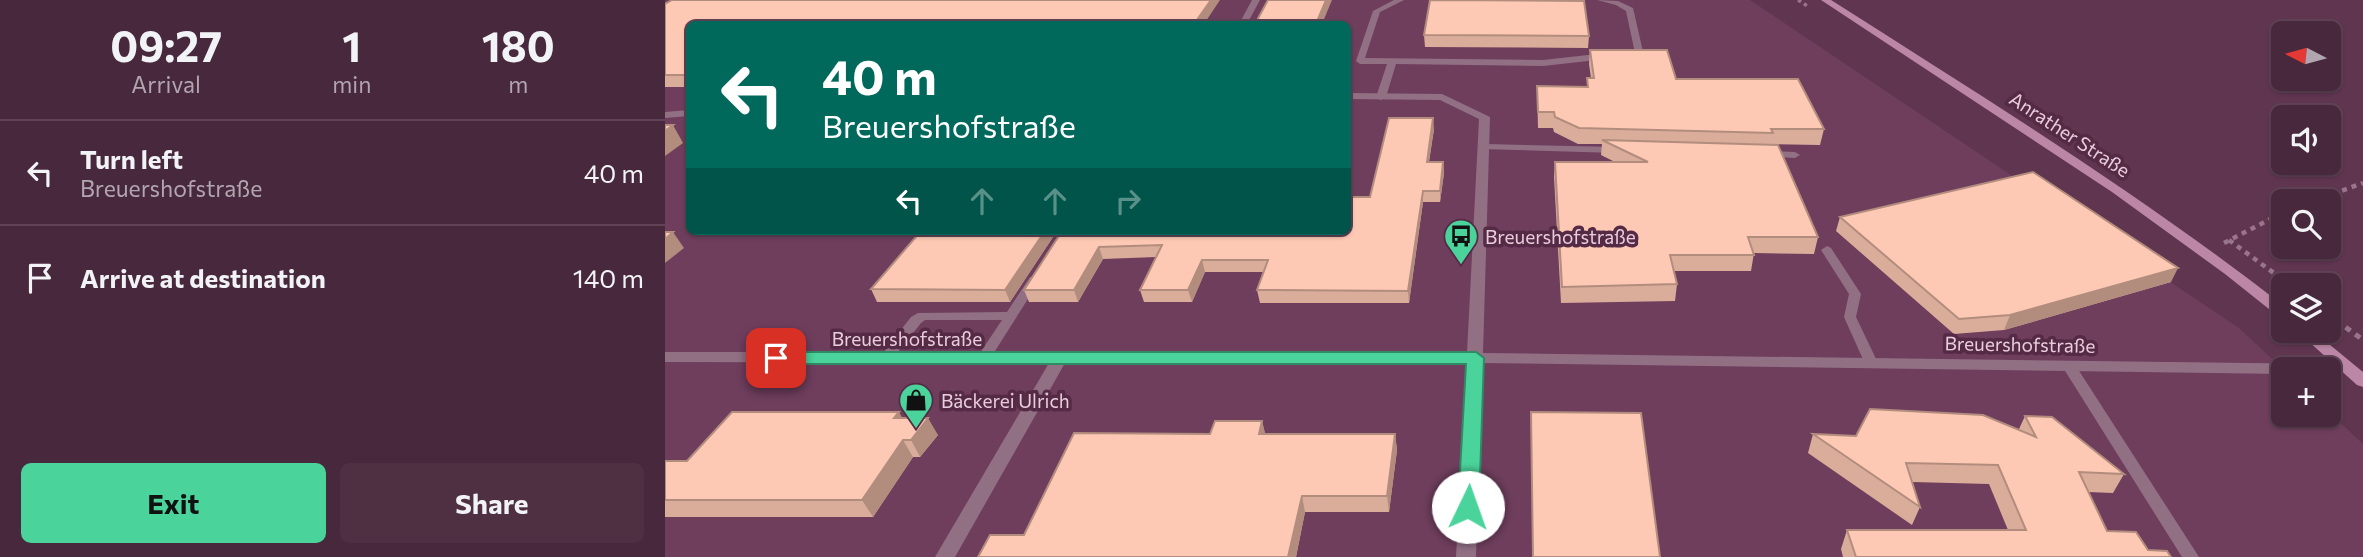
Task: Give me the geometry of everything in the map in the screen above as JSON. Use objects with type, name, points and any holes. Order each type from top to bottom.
[{"type":"main road","name":"Anrather Straße","points":[[1825,0],[2060,151],[2207,251],[2271,303]]},
{"type":"main road","points":[[2318,343],[2357,375]]},
{"type":"street","points":[[1351,96],[1442,97],[1485,117],[1466,557]]},
{"type":"street","points":[[665,115],[686,113]]},
{"type":"street","name":"Breuershofstraße","points":[[665,357],[1476,358],[2271,368]]},
{"type":"street","points":[[945,557],[1059,359]]},
{"type":"lane","points":[[1245,21],[1256,0]]},
{"type":"lane","points":[[1400,0],[1377,11],[1360,61],[1543,63],[1559,59],[1640,56],[1630,10],[1618,3],[1601,0]]},
{"type":"lane","points":[[1381,97],[1392,62]]},
{"type":"lane","points":[[1484,147],[1633,150]]},
{"type":"lane","points":[[1754,153],[1795,155]]},
{"type":"lane","points":[[1828,250],[1855,294],[1850,317],[1871,363]]},
{"type":"lane","points":[[983,359],[1038,273]]},
{"type":"lane","points":[[886,358],[916,320],[923,316],[1012,316]]},
{"type":"lane","points":[[2069,366],[2191,557]]},
{"type":"path","points":[[2341,191],[2363,183]]},
{"type":"path","points":[[2207,251],[2271,219]]},
{"type":"path","points":[[2229,240],[2274,273]]},
{"type":"path","points":[[2341,323],[2363,340]]},
{"type":"shaded area","points":[[665,0],[1750,0],[2239,328],[2271,358],[2271,427],[2341,427],[2341,423],[2363,444],[2363,557],[665,557]]},
{"type":"building","points":[[672,0],[1211,0],[1196,21],[686,21],[686,75],[665,75],[665,4]]},
{"type":"building","points":[[1268,0],[1326,0],[1317,21],[1257,21]]},
{"type":"building","points":[[1430,0],[1584,1],[1589,36],[1424,35]]},
{"type":"building","points":[[1590,50],[1667,50],[1676,79],[1798,79],[1824,129],[1771,129],[1773,133],[1579,128],[1555,117],[1554,112],[1538,112],[1537,86],[1588,87],[1587,78],[1594,78]]},
{"type":"building","points":[[1389,118],[1433,118],[1427,162],[1443,162],[1440,191],[1423,191],[1408,291],[1257,290],[1268,260],[1202,260],[1188,290],[1140,290],[1162,245],[1099,247],[1074,290],[1024,290],[1059,235],[1351,235],[1351,197],[1370,197]]},
{"type":"building","points":[[1602,140],[1778,145],[1818,237],[1748,237],[1754,255],[1670,255],[1677,284],[1562,287],[1555,162],[1648,162]]},
{"type":"building","points":[[2033,172],[2178,268],[2010,315],[1959,319],[1840,217]]},
{"type":"building","points":[[918,235],[1042,235],[1005,290],[871,289]]},
{"type":"building","points":[[1870,409],[1983,415],[2036,437],[2025,416],[2052,417],[2124,474],[2079,472],[2107,531],[2136,532],[2148,550],[2167,551],[2171,557],[1856,557],[1847,530],[2026,530],[1998,465],[1906,463],[1920,507],[1813,434],[1856,436]]},
{"type":"building","points":[[732,412],[899,412],[894,418],[928,418],[911,440],[903,440],[862,500],[665,500],[665,461],[687,461]]},
{"type":"building","points":[[1531,412],[1641,413],[1660,557],[1533,557]]},
{"type":"building","points":[[1215,421],[1262,421],[1259,434],[1395,434],[1387,496],[1302,496],[1288,557],[978,557],[990,535],[1024,535],[1074,433],[1210,434]]},
{"type":"place","name":"Breuershofstraße","points":[[1461,266]]},
{"type":"place","name":"Bäckerei Ulrich","points":[[916,430]]},
{"type":"route","points":[[776,358],[1476,358],[1468,507]]}]
